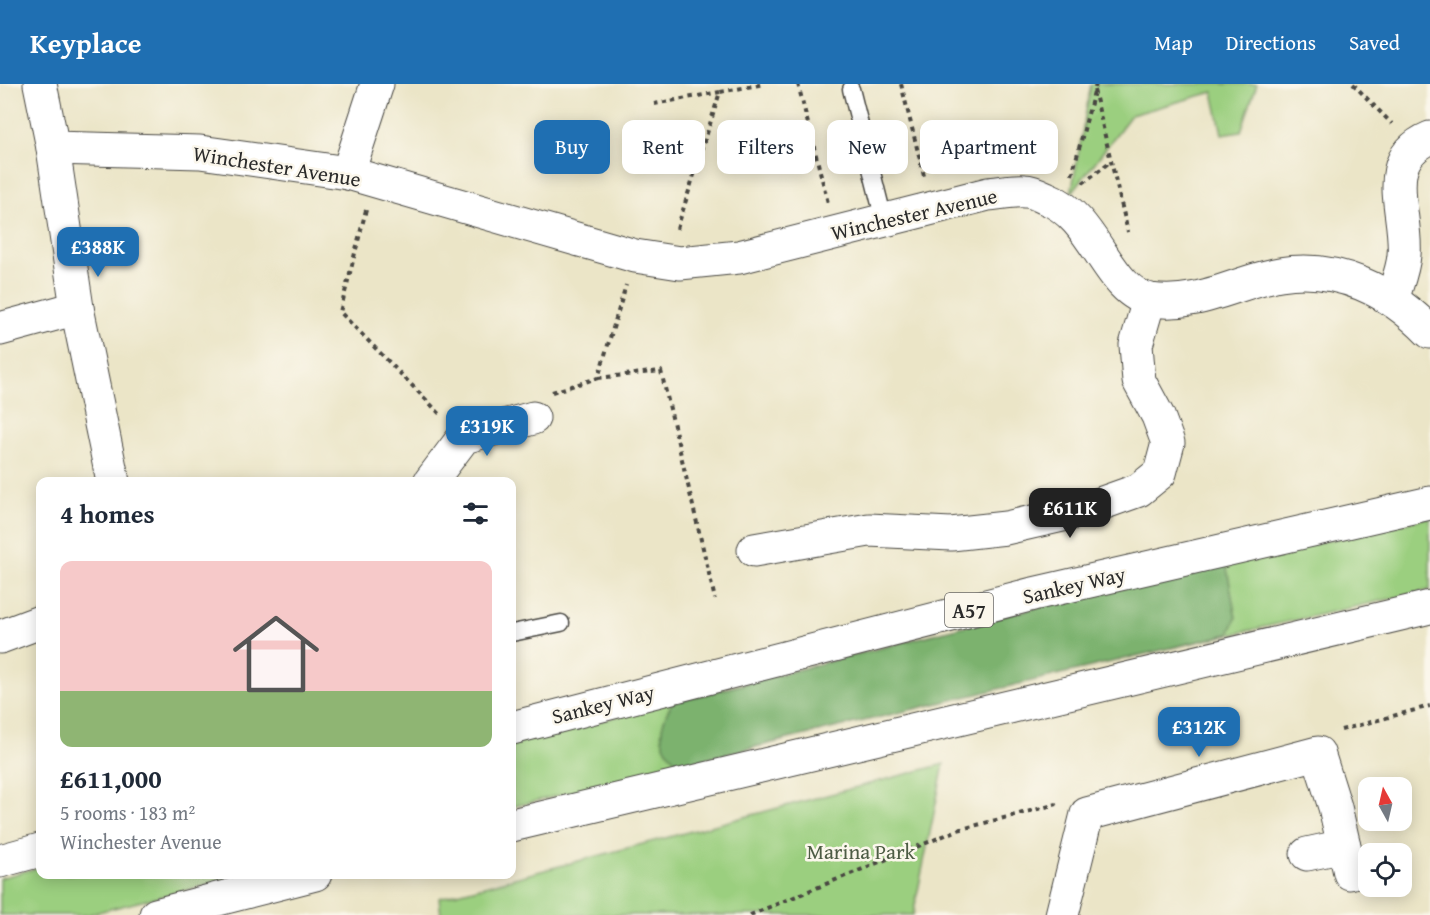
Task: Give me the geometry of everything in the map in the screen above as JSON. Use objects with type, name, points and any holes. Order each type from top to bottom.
[{"type":"main road","points":[[40,84],[77,308],[112,477]]},
{"type":"main road","points":[[361,177],[377,84]]},
{"type":"main road","points":[[1392,300],[1404,255],[1399,174],[1404,159],[1422,143]]},
{"type":"main road","name":"Winchester Avenue","points":[[52,148],[200,152],[361,177],[635,256],[680,263],[739,257],[988,194],[1026,190],[1060,203],[1077,218],[1092,237],[1120,283],[1149,300]]},
{"type":"main road","points":[[754,550],[869,530],[951,534],[1006,528],[1080,511],[1139,490],[1160,472],[1168,443],[1158,417],[1138,381],[1136,345],[1149,300],[1201,299],[1279,274],[1325,272],[1365,284],[1392,300],[1430,332]]},
{"type":"main road","points":[[0,329],[77,308]]},
{"type":"main road","points":[[434,477],[464,437],[533,418]]},
{"type":"main road","name":"Sankey Way","points":[[516,727],[1033,594],[1430,503]]},
{"type":"main road","points":[[516,824],[1430,607]]},
{"type":"main road","points":[[0,637],[36,624]]},
{"type":"main road","points":[[1062,915],[1087,814],[1318,753],[1347,860],[1307,854]]},
{"type":"main road","points":[[0,861],[36,851]]},
{"type":"main road","points":[[156,915],[296,879]]},
{"type":"lane","points":[[851,89],[884,220]]},
{"type":"lane","points":[[516,632],[561,623]]},
{"type":"path","points":[[654,104],[764,84]]},
{"type":"path","points":[[798,84],[836,232]]},
{"type":"path","points":[[901,84],[932,208]]},
{"type":"path","points":[[1060,203],[1073,174],[1096,84]]},
{"type":"path","points":[[1353,84],[1422,143]]},
{"type":"path","points":[[1094,90],[1130,240]]},
{"type":"path","points":[[667,262],[720,92]]},
{"type":"path","points":[[361,177],[340,312],[464,437]]},
{"type":"path","points":[[598,378],[635,256]]},
{"type":"path","points":[[533,418],[546,394],[598,378],[661,370],[715,599]]},
{"type":"path","points":[[1318,753],[1334,732],[1430,706]]},
{"type":"path","points":[[750,915],[958,830],[1066,802],[1087,814]]},
{"type":"green space","points":[[1091,84],[1257,84],[1241,131],[1222,134],[1213,92],[1131,115],[1071,194]]},
{"type":"green space","points":[[1430,517],[1430,590],[1036,678],[516,806],[516,743],[1018,612]]},
{"type":"green space","points":[[1226,563],[1236,618],[1229,634],[679,765],[663,743],[662,728],[672,703],[1018,612]]},
{"type":"green space","name":"Marina Park","points":[[944,764],[913,915],[441,915],[439,898]]},
{"type":"green space","points":[[36,868],[36,879],[230,879],[86,915],[0,915],[0,878]]}]
